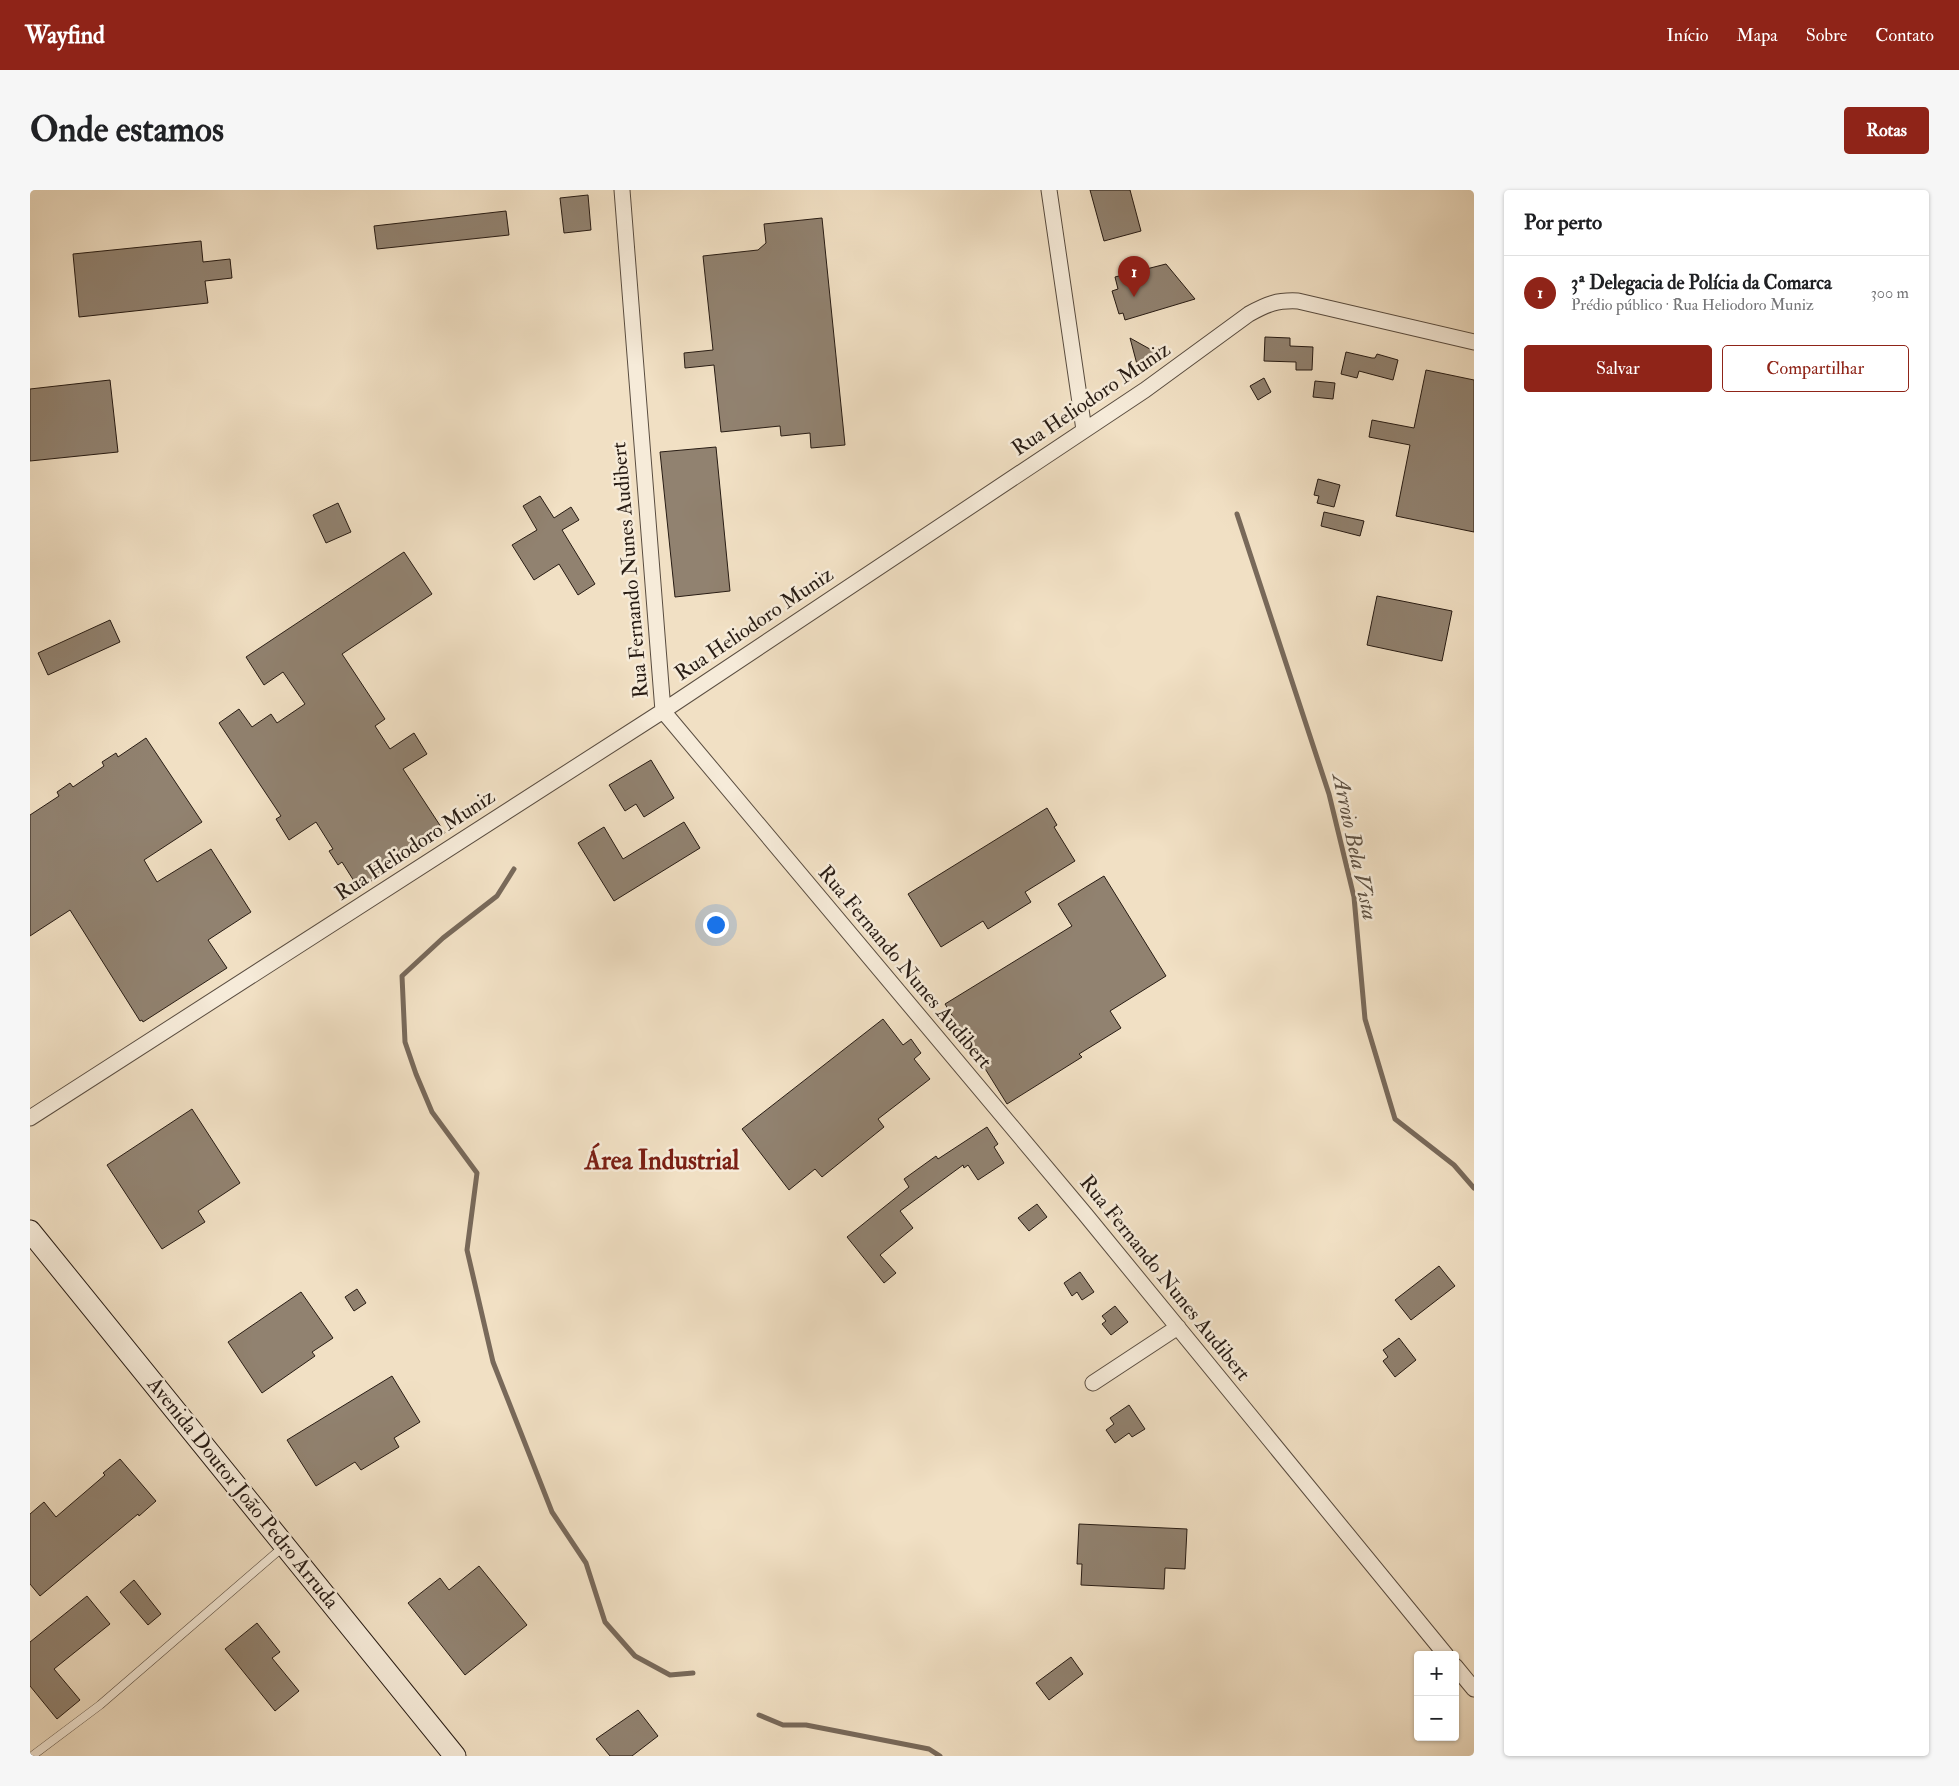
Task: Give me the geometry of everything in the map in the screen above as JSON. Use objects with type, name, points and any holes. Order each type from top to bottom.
[{"type":"main road","name":"Avenida Doutor João Pedro Arruda","points":[[30,1230],[456,1756]]},
{"type":"street","name":"Rua Fernando Nunes Audibert","points":[[622,190],[663,711],[1178,1327],[1443,1651]]},
{"type":"street","points":[[1049,190],[1084,430]]},
{"type":"street","name":"Rua Heliodoro Muniz","points":[[30,1118],[663,711],[1152,385],[1249,314],[1266,304],[1282,300],[1298,302],[1474,342]]},
{"type":"street","points":[[1093,1383],[1178,1327]]},
{"type":"street","points":[[1459,1671],[1474,1689]]},
{"type":"lane","points":[[32,1756],[100,1705],[285,1546]]},
{"type":"building","points":[[1090,190],[1130,190],[1141,231],[1104,241]]},
{"type":"building","points":[[588,195],[591,230],[564,233],[560,198]]},
{"type":"building","points":[[506,211],[509,235],[377,249],[374,226]]},
{"type":"building","points":[[822,218],[845,445],[811,448],[810,433],[781,436],[780,426],[721,432],[714,365],[685,368],[684,353],[713,350],[703,256],[758,250],[766,243],[764,224]]},
{"type":"building","points":[[201,241],[203,262],[230,259],[232,278],[205,281],[208,303],[79,317],[73,254]]},
{"type":"building","points":[[1166,264],[1195,299],[1125,320],[1123,313],[1119,314],[1112,291],[1118,289],[1115,277]]},
{"type":"building","points":[[1265,337],[1290,338],[1290,346],[1313,347],[1312,370],[1296,370],[1296,362],[1264,361]]},
{"type":"building","points":[[1130,338],[1157,353],[1138,368]]},
{"type":"building","points":[[1346,352],[1372,358],[1375,358],[1377,354],[1398,360],[1393,380],[1359,371],[1357,378],[1341,374]]},
{"type":"building","points":[[1426,370],[1474,380],[1474,532],[1396,516],[1410,445],[1369,437],[1372,420],[1414,428]]},
{"type":"building","points":[[1264,378],[1271,392],[1258,400],[1250,386]]},
{"type":"building","points":[[110,380],[118,452],[30,461],[30,389]]},
{"type":"building","points":[[1315,381],[1335,383],[1333,399],[1313,397]]},
{"type":"building","points":[[716,447],[730,591],[675,597],[660,452]]},
{"type":"building","points":[[1318,479],[1340,485],[1334,507],[1317,503],[1319,496],[1314,495]]},
{"type":"building","points":[[540,496],[554,518],[571,507],[579,520],[562,530],[595,584],[578,595],[559,564],[534,580],[512,545],[537,530],[523,506]]},
{"type":"building","points":[[338,503],[351,532],[326,543],[313,515]]},
{"type":"building","points":[[1324,512],[1364,521],[1360,536],[1321,526]]},
{"type":"building","points":[[404,552],[432,594],[342,654],[385,719],[375,726],[390,749],[414,733],[427,754],[403,769],[445,833],[359,889],[342,862],[338,865],[329,851],[333,849],[316,822],[289,840],[276,819],[281,816],[219,723],[239,709],[252,727],[271,714],[277,723],[305,704],[283,672],[264,685],[246,657]]},
{"type":"building","points":[[1377,596],[1452,611],[1442,661],[1367,645]]},
{"type":"building","points":[[110,620],[120,642],[48,675],[38,653]]},
{"type":"building","points":[[146,738],[202,822],[144,860],[157,882],[211,849],[251,912],[208,940],[227,968],[143,1022],[142,1020],[140,1021],[70,910],[30,936],[30,815],[59,796],[57,792],[70,783],[73,787],[104,766],[102,762],[116,753],[118,757]]},
{"type":"building","points":[[651,760],[674,798],[644,817],[636,804],[625,811],[609,785]]},
{"type":"building","points":[[1047,808],[1057,825],[1054,827],[1075,861],[1025,892],[1031,902],[988,929],[983,921],[941,947],[908,894]]},
{"type":"building","points":[[684,822],[700,848],[614,901],[578,843],[604,827],[623,859]]},
{"type":"building","points":[[1104,876],[1166,976],[1110,1011],[1121,1028],[1079,1054],[1082,1057],[1007,1104],[945,1004],[1072,926],[1058,904]]},
{"type":"building","points":[[883,1019],[903,1045],[911,1039],[921,1053],[914,1059],[930,1079],[878,1119],[884,1127],[822,1177],[815,1169],[789,1190],[742,1129]]},
{"type":"building","points":[[192,1109],[240,1183],[198,1211],[205,1222],[162,1249],[107,1165]]},
{"type":"building","points":[[987,1127],[998,1144],[994,1147],[1004,1163],[978,1180],[968,1165],[964,1168],[963,1165],[900,1211],[913,1228],[880,1255],[896,1273],[884,1283],[847,1237],[909,1187],[904,1179],[936,1156],[938,1159]]},
{"type":"building","points":[[1037,1204],[1047,1217],[1029,1231],[1018,1218]]},
{"type":"building","points":[[1439,1266],[1455,1286],[1411,1320],[1395,1300]]},
{"type":"building","points":[[1080,1272],[1094,1292],[1082,1300],[1077,1292],[1072,1296],[1064,1283]]},
{"type":"building","points":[[357,1289],[366,1303],[354,1311],[345,1297]]},
{"type":"building","points":[[301,1292],[333,1338],[312,1352],[315,1356],[262,1393],[228,1342]]},
{"type":"building","points":[[1115,1306],[1128,1322],[1111,1335],[1102,1324],[1106,1321],[1102,1316]]},
{"type":"building","points":[[1399,1338],[1416,1360],[1395,1377],[1383,1361],[1388,1357],[1383,1350]]},
{"type":"building","points":[[392,1376],[420,1422],[394,1438],[399,1447],[361,1470],[355,1462],[316,1486],[287,1440]]},
{"type":"building","points":[[1129,1405],[1145,1429],[1132,1437],[1129,1433],[1115,1443],[1106,1430],[1114,1424],[1110,1418]]},
{"type":"building","points":[[120,1459],[156,1501],[40,1596],[30,1584],[30,1514],[44,1502],[56,1517],[105,1475],[103,1473]]},
{"type":"building","points":[[1079,1524],[1187,1529],[1185,1569],[1165,1568],[1164,1589],[1081,1585],[1082,1564],[1077,1564]]},
{"type":"building","points":[[479,1566],[527,1625],[465,1675],[408,1603],[440,1578],[449,1590]]},
{"type":"building","points":[[134,1580],[161,1614],[148,1625],[120,1592]]},
{"type":"building","points":[[87,1596],[110,1624],[54,1669],[80,1700],[57,1719],[30,1686],[30,1642]]},
{"type":"building","points":[[257,1623],[280,1652],[272,1658],[299,1691],[275,1711],[225,1649]]},
{"type":"building","points":[[1071,1657],[1083,1674],[1049,1700],[1036,1683]]},
{"type":"building","points":[[638,1710],[658,1736],[632,1756],[610,1756],[596,1739]]},
{"type":"waterway","name":"Arroio Bela Vista","points":[[1237,514],[1329,794],[1354,897],[1365,1019],[1395,1119],[1454,1165],[1474,1188]]},
{"type":"waterway","points":[[514,869],[497,896],[443,938],[402,976],[405,1042],[432,1112],[477,1173],[467,1250],[493,1362],[552,1512],[586,1563],[605,1622],[635,1656],[670,1675],[693,1673]]},
{"type":"waterway","points":[[759,1715],[783,1725],[806,1725],[929,1749],[940,1756]]},
{"type":"place","name":"3ª Delegacia de Polícia da Comarca","points":[[1134,297]]},
{"type":"district","name":"Área Industrial","points":[[662,1161]]}]
